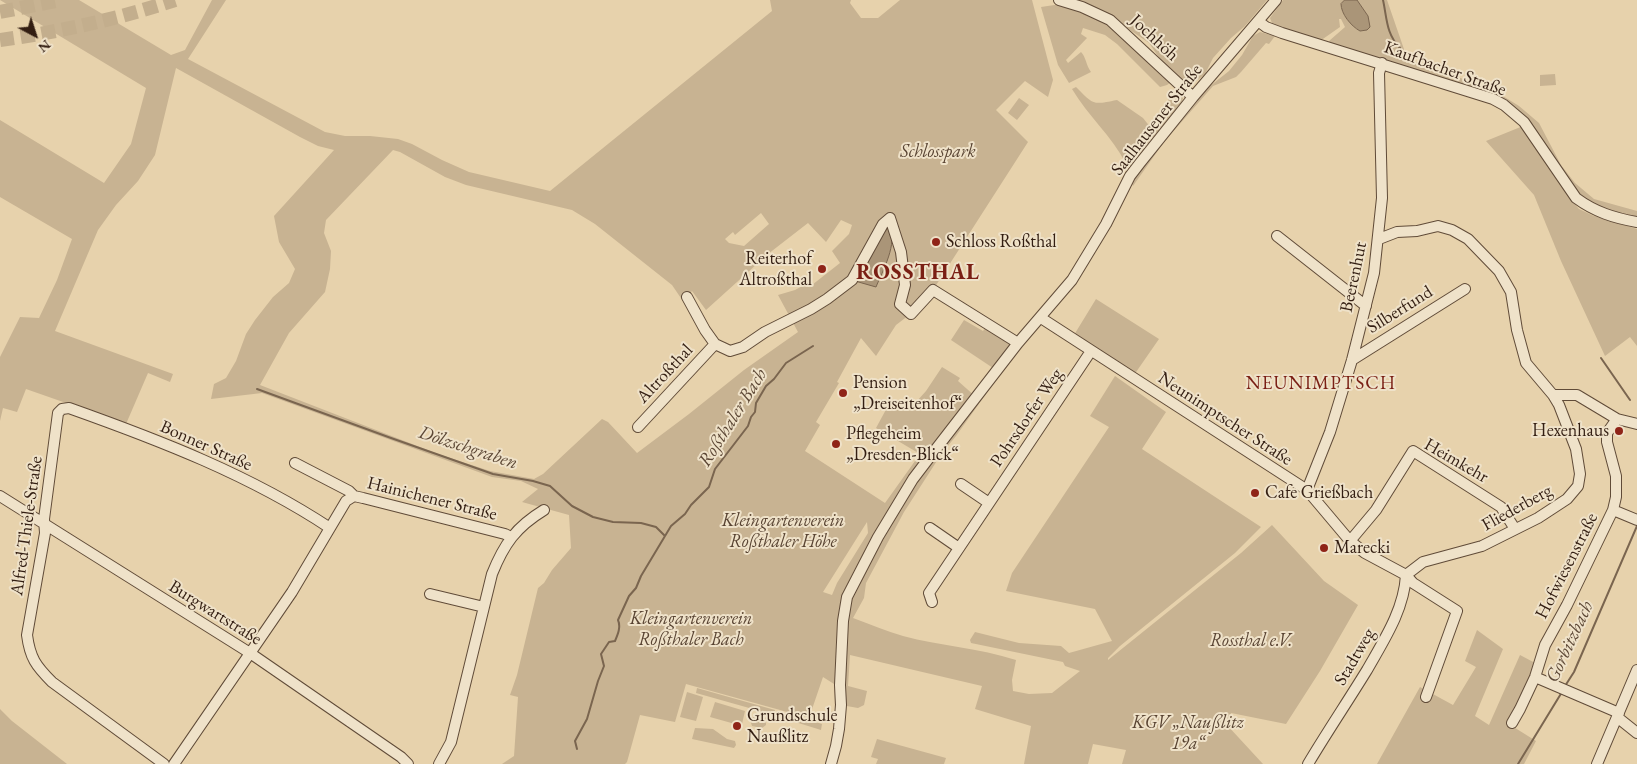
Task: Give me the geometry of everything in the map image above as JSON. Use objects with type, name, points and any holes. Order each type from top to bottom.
[{"type":"street","name":"Jochhöh","points":[[1059,0],[1082,7],[1110,20],[1193,97]]},
{"type":"street","name":"Saalhausener Straße","points":[[831,764],[839,729],[843,621],[848,597],[870,552],[913,479],[1018,343],[1072,280],[1106,224],[1130,176],[1193,97],[1276,0]]},
{"type":"street","name":"Kaufbacher Straße","points":[[1258,21],[1266,27],[1282,33],[1382,63],[1504,105],[1524,122],[1576,198],[1611,217],[1637,222]]},
{"type":"street","name":"Beerenhut","points":[[1307,490],[1330,432],[1352,360],[1374,273],[1382,198],[1379,73],[1382,63]]},
{"type":"street","name":"Altroßthal","points":[[687,297],[705,330],[716,344],[730,351],[743,347],[765,332],[827,299],[852,280],[883,224],[890,218],[901,252],[905,285],[900,304],[910,314],[933,290],[1018,343]]},
{"type":"street","name":"Fliederberg","points":[[1379,239],[1397,232],[1438,226],[1452,230],[1468,239],[1500,271],[1511,292],[1517,330],[1526,363],[1559,404],[1576,449],[1580,474],[1578,486],[1567,499],[1555,508],[1482,546],[1423,562],[1406,575]]},
{"type":"street","points":[[1276,236],[1366,306]]},
{"type":"street","name":"Silberfund","points":[[1352,360],[1465,289]]},
{"type":"street","name":"Neunimptscher Straße","points":[[1041,318],[1307,490],[1350,541],[1381,563],[1406,575],[1413,583],[1457,611],[1426,696]]},
{"type":"street","name":"Altroßthal","points":[[638,427],[716,344]]},
{"type":"street","name":"Pohrsdorfer Weg","points":[[932,602],[929,593],[1091,351]]},
{"type":"street","points":[[1553,395],[1577,395],[1617,419],[1637,424]]},
{"type":"street","name":"Bonner Straße","points":[[62,409],[69,408],[128,429],[198,458],[258,487],[330,528]]},
{"type":"street","name":"Alfred-Thiele-Straße","points":[[62,409],[58,413],[44,518],[45,525],[28,635],[29,651],[40,670],[52,682],[164,764]]},
{"type":"street","name":"Hofwiesenstraße","points":[[1512,723],[1535,677],[1545,645],[1567,606],[1613,510],[1616,497],[1616,476],[1607,442],[1607,434],[1617,419]]},
{"type":"street","name":"Heimkehr","points":[[1350,541],[1376,510],[1413,451],[1501,507],[1516,528]]},
{"type":"street","name":"Hainichener Straße","points":[[294,463],[349,491],[354,496],[476,526],[511,537]]},
{"type":"street","points":[[961,484],[989,503]]},
{"type":"street","name":"Burgwartstraße","points":[[0,496],[250,653],[401,757],[408,764]]},
{"type":"street","points":[[174,764],[292,592],[346,501],[354,496]]},
{"type":"street","points":[[439,764],[451,742],[492,574],[499,555],[511,537],[529,519],[544,510]]},
{"type":"street","points":[[1613,510],[1636,520]]},
{"type":"street","points":[[930,528],[959,548]]},
{"type":"street","name":"Stadtweg","points":[[1308,764],[1384,640],[1399,610],[1406,586],[1406,575]]},
{"type":"street","points":[[430,594],[484,607]]},
{"type":"street","points":[[1597,764],[1637,670]]},
{"type":"street","points":[[1535,677],[1618,715],[1637,733]]},
{"type":"green space","points":[[0,0],[79,0],[171,55],[185,50],[212,0],[226,0],[188,59],[325,132],[345,136],[398,139],[469,172],[550,191],[772,11],[770,0],[851,0],[850,3],[861,18],[878,18],[900,0],[1032,0],[1053,80],[1048,97],[1025,81],[996,110],[1028,142],[933,290],[917,309],[896,325],[876,356],[861,338],[837,382],[839,383],[816,422],[820,425],[805,451],[885,503],[920,454],[876,428],[889,404],[908,411],[926,391],[942,367],[960,378],[958,381],[976,397],[986,394],[942,453],[904,512],[866,583],[864,598],[853,618],[903,636],[1016,660],[1012,680],[1013,691],[1029,694],[1052,693],[1080,671],[1065,666],[1063,662],[971,643],[970,640],[975,632],[1019,643],[1061,646],[1069,653],[1112,641],[1095,609],[1006,591],[1012,573],[1109,427],[1090,416],[1115,376],[1166,412],[1142,449],[1261,527],[1235,553],[1120,646],[1108,660],[1241,553],[1272,525],[1324,581],[1358,605],[1320,671],[1286,724],[1231,713],[1227,725],[1263,764],[1122,764],[1126,750],[1093,744],[1088,764],[1024,764],[1031,726],[975,709],[982,686],[850,655],[848,686],[867,691],[864,705],[858,708],[841,705],[839,729],[830,712],[835,711],[834,684],[823,677],[809,718],[686,684],[675,722],[640,715],[625,764],[502,764],[514,756],[518,697],[510,695],[517,675],[538,588],[571,548],[569,515],[522,502],[538,489],[521,481],[492,477],[262,393],[211,399],[214,384],[226,378],[236,361],[246,334],[255,320],[273,297],[289,283],[295,269],[279,242],[274,216],[334,150],[318,146],[300,137],[176,68],[155,155],[138,181],[116,205],[98,230],[55,331],[173,374],[170,382],[148,373],[126,424],[26,389],[17,412],[3,408],[0,421],[0,357],[20,317],[39,318],[57,280],[72,239],[0,197],[0,120],[104,183],[131,144],[146,88]],"holes":[[[393,150],[445,177],[466,185],[572,210],[595,224],[672,285],[692,318],[697,315],[687,297],[692,291],[706,310],[768,254],[808,223],[826,242],[841,220],[852,225],[849,234],[832,251],[840,263],[812,285],[808,283],[795,290],[778,295],[798,332],[744,370],[637,453],[608,422],[602,419],[543,474],[534,479],[490,471],[438,454],[260,385],[289,333],[325,292],[330,269],[331,251],[324,233],[326,220]],[[761,213],[769,224],[744,246],[729,243],[725,239],[733,232],[735,235]],[[867,522],[868,533],[837,583],[832,595],[823,592]]]},
{"type":"green space","points":[[1059,0],[1267,0],[1245,26],[1213,58],[1205,74],[1193,84],[1185,83],[1179,79],[1162,62],[1149,43],[1111,17]]},
{"type":"green space","points":[[1283,0],[1346,0],[1341,4],[1341,8],[1350,23],[1360,31],[1367,30],[1368,16],[1357,0],[1387,0],[1406,55],[1419,64],[1490,88],[1519,106],[1539,123],[1561,165],[1575,183],[1594,199],[1637,211],[1637,218],[1619,214],[1595,205],[1580,195],[1504,101],[1330,43],[1329,41],[1345,27],[1341,19],[1339,19],[1340,27],[1320,41],[1278,27],[1272,23],[1270,18]]},
{"type":"green space","points":[[1061,4],[1097,18],[1113,27],[1171,82],[1160,87],[1117,44],[1105,35],[1083,28],[1081,34],[1087,38],[1066,60],[1068,63],[1081,52],[1091,72],[1069,83],[1058,65],[1041,7]]},
{"type":"green space","points":[[1260,32],[1275,36],[1269,44],[1266,43],[1236,77],[1213,86],[1164,142],[1133,186],[1134,177],[1205,90],[1229,71],[1242,55],[1253,36]]},
{"type":"green space","points":[[1555,74],[1556,85],[1540,86],[1540,75]]},
{"type":"green space","points":[[1076,87],[1094,102],[1103,103],[1117,100],[1143,118],[1151,128],[1166,107],[1169,92],[1178,89],[1183,98],[1182,103],[1131,163],[1126,164],[1114,144],[1078,99],[1072,89]]},
{"type":"green space","points":[[1019,98],[1029,105],[1017,120],[1008,113]]},
{"type":"green space","points":[[1523,126],[1569,197],[1579,209],[1594,216],[1637,229],[1637,346],[1630,337],[1605,356],[1561,261],[1534,195],[1486,141]]},
{"type":"green space","points":[[1096,299],[1159,339],[1134,375],[1074,335]]},
{"type":"green space","points":[[964,320],[983,331],[988,324],[1018,343],[996,370],[951,340]]},
{"type":"green space","points":[[1477,630],[1503,649],[1475,716],[1489,725],[1520,655],[1537,664],[1512,726],[1536,741],[1524,764],[1377,764],[1420,687],[1453,705],[1476,667],[1465,661]]},
{"type":"green space","points":[[697,688],[775,710],[774,715],[696,693]]},
{"type":"green space","points":[[687,692],[703,697],[696,721],[680,717]]},
{"type":"green space","points":[[715,702],[745,711],[742,724],[710,717]]},
{"type":"green space","points":[[0,709],[12,721],[67,764],[0,764]]},
{"type":"green space","points":[[755,715],[760,715],[766,719],[766,725],[762,728],[752,726],[750,720]]},
{"type":"green space","points":[[794,715],[822,724],[821,730],[792,721]]},
{"type":"green space","points":[[695,728],[713,729],[727,739],[735,741],[736,745],[734,748],[692,739]]},
{"type":"green space","points":[[877,739],[946,758],[944,764],[876,764],[878,759],[871,757]]},
{"type":"shaded area","points":[[1345,0],[1357,0],[1368,16],[1370,27],[1367,30],[1360,31],[1347,19],[1341,8],[1341,4]]},
{"type":"shaded area","points":[[889,227],[892,233],[891,249],[876,287],[855,281],[871,250]]},
{"type":"waterway","points":[[1383,0],[1386,19],[1392,37],[1400,48]]},
{"type":"waterway","name":"Roßthaler Bach","points":[[577,749],[575,741],[587,719],[604,666],[601,654],[609,642],[615,641],[619,628],[618,620],[629,596],[636,588],[641,576],[671,526],[685,514],[709,487],[715,469],[748,426],[755,412],[756,403],[766,386],[786,363],[813,346]]},
{"type":"waterway","points":[[1601,358],[1630,400]]},
{"type":"waterway","name":"Dölzschgraben","points":[[257,389],[493,474],[550,486],[572,506],[593,517],[613,522],[641,523],[656,527],[665,536]]},
{"type":"waterway","name":"Gorbitzbach","points":[[1565,686],[1574,672],[1637,526]]},
{"type":"waterway","name":"Gorbitzbach","points":[[1518,764],[1562,692]]},
{"type":"tunnel","points":[[0,12],[61,0]]},
{"type":"tunnel","points":[[0,40],[88,24],[175,0]]},
{"type":"place","name":"Schloss Roßthal","points":[[936,242]]},
{"type":"place","name":"Reiterhof Altroßthal","points":[[822,269]]},
{"type":"place","name":"Pension „Dreiseitenhof“","points":[[843,393]]},
{"type":"place","name":"Hexenhaus","points":[[1619,431]]},
{"type":"place","name":"Pflegeheim „Dresden-Blick“","points":[[836,444]]},
{"type":"place","name":"Cafe Grießbach","points":[[1255,493]]},
{"type":"place","name":"Marecki","points":[[1324,548]]},
{"type":"place","name":"Grundschule Naußlitz","points":[[737,726]]},
{"type":"district","name":"ROSSTHAL","points":[[918,273]]},
{"type":"district","name":"NEUNIMPTSCH","points":[[1321,384]]},
{"type":"park label","name":"Schlosspark","points":[[938,152]]},
{"type":"park label","name":"Kleingartenverein Roßthaler Höhe","points":[[783,531]]},
{"type":"park label","name":"Kleingartenverein Roßthaler Bach","points":[[691,629]]},
{"type":"park label","name":"Rossthal e.V.","points":[[1251,641]]},
{"type":"park label","name":"KGV „Naußlitz 19a“","points":[[1188,733]]}]
